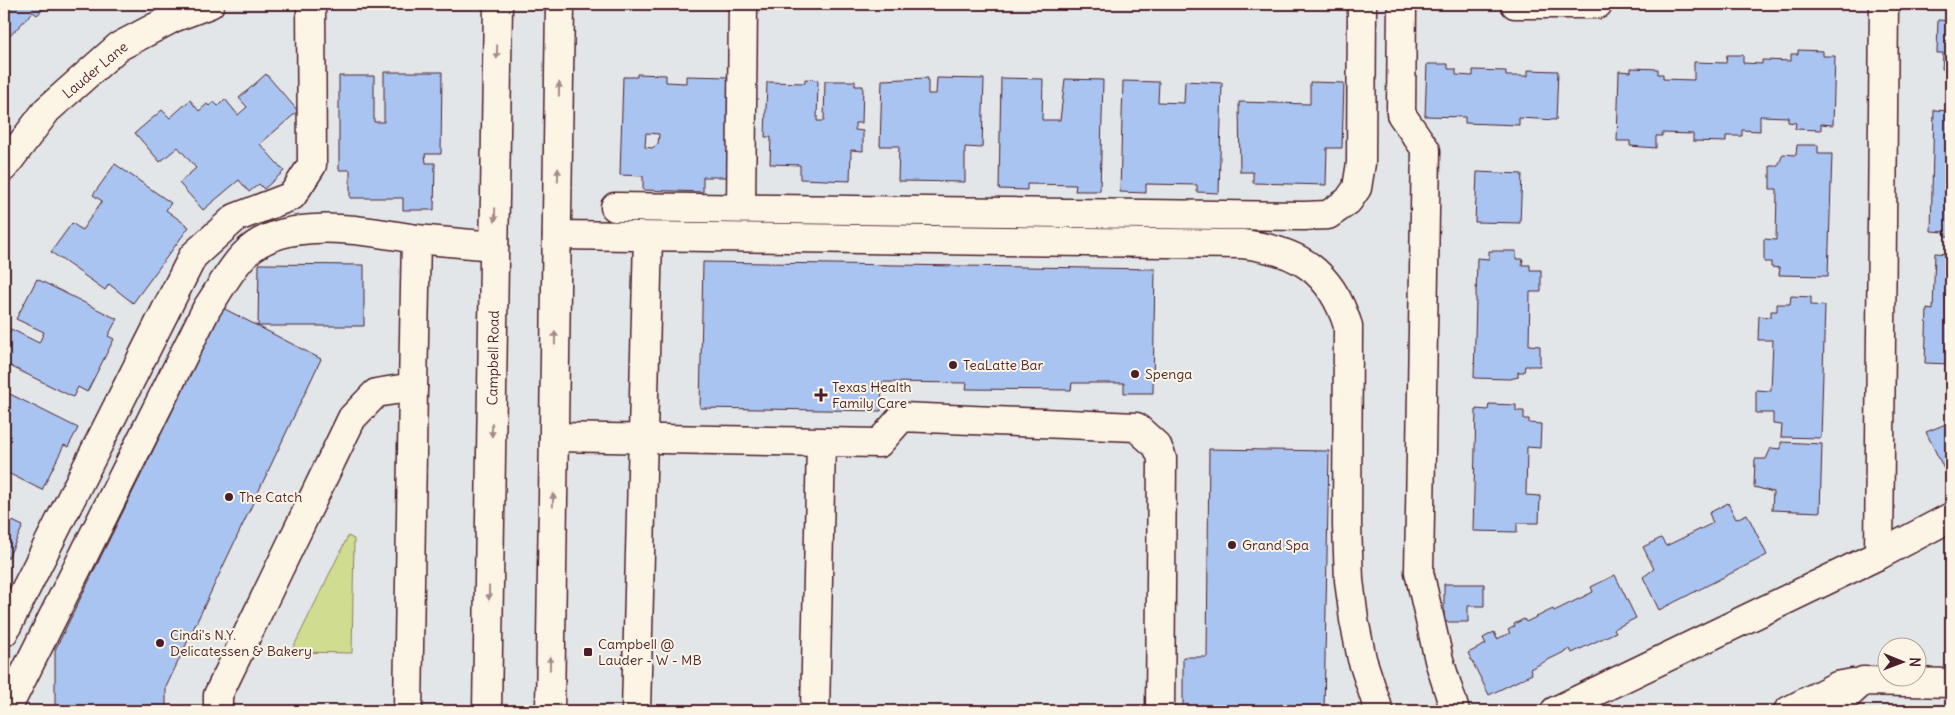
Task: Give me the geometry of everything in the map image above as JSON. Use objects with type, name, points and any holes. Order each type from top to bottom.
[{"type":"main road","name":"Lauder Lane","points":[[4,167],[47,110],[118,47],[173,18],[210,4]]},
{"type":"main road","points":[[4,632],[193,256],[235,218],[292,196],[312,165],[311,4]]},
{"type":"main road","name":"Campbell Road","points":[[487,711],[498,4]]},
{"type":"main road","points":[[550,711],[560,4]]},
{"type":"main road","points":[[741,208],[743,4]]},
{"type":"main road","points":[[615,207],[1328,215],[1348,202],[1357,188],[1361,163],[1362,4]]},
{"type":"main road","points":[[1402,4],[1401,114],[1426,150],[1419,572],[1439,660],[1455,711]]},
{"type":"main road","points":[[1515,4],[1598,4]]},
{"type":"main road","points":[[1879,556],[1884,4]]},
{"type":"main road","points":[[6,711],[207,308],[244,254],[262,241],[293,231],[338,228],[416,239],[494,246]]},
{"type":"main road","points":[[557,235],[1242,244],[1263,246],[1285,253],[1303,262],[1333,290],[1342,307],[1348,326],[1346,525],[1349,580],[1362,660],[1379,711]]},
{"type":"main road","points":[[636,711],[648,236]]},
{"type":"main road","points":[[408,711],[416,239]]},
{"type":"main road","points":[[218,711],[218,695],[352,418],[376,392],[413,387]]},
{"type":"main road","points":[[554,437],[821,444],[879,443],[902,417],[1136,427],[1157,446],[1162,458],[1160,711]]},
{"type":"main road","points":[[815,711],[821,444]]},
{"type":"main road","points":[[1555,711],[1879,556],[1951,517]]},
{"type":"main road","points":[[1830,711],[1863,681]]},
{"type":"main road","points":[[1788,711],[1837,686],[1863,681],[1951,683]]},
{"type":"green space","points":[[348,536],[354,539],[352,653],[291,652]]},
{"type":"building","points":[[4,4],[49,4],[37,15],[33,12],[4,42]]},
{"type":"building","points":[[1938,20],[1951,21],[1951,73],[1949,73],[1949,69],[1942,69],[1943,53],[1937,53]]},
{"type":"building","points":[[1798,50],[1823,51],[1823,56],[1835,56],[1833,125],[1821,124],[1821,130],[1795,129],[1796,123],[1788,122],[1788,117],[1760,116],[1760,131],[1742,130],[1742,136],[1726,136],[1726,142],[1693,141],[1693,134],[1662,133],[1662,136],[1656,136],[1656,148],[1630,146],[1630,141],[1617,141],[1619,71],[1631,72],[1631,68],[1658,69],[1658,74],[1663,74],[1663,79],[1694,80],[1694,62],[1726,63],[1727,55],[1743,55],[1743,63],[1762,64],[1762,60],[1791,61],[1791,54],[1798,54]]},
{"type":"building","points":[[1427,64],[1448,64],[1448,69],[1456,69],[1456,75],[1473,76],[1473,70],[1506,71],[1506,76],[1528,76],[1528,70],[1558,71],[1556,120],[1519,118],[1519,125],[1465,123],[1465,117],[1425,116]]},
{"type":"building","points":[[384,72],[442,72],[441,154],[425,154],[426,163],[435,163],[434,210],[403,210],[403,198],[350,198],[350,170],[339,170],[339,76],[374,76],[374,122],[384,122]]},
{"type":"building","points":[[266,74],[298,111],[260,144],[284,171],[264,189],[259,184],[249,192],[239,180],[203,210],[179,183],[196,168],[178,147],[160,162],[135,133],[162,110],[170,118],[190,100],[199,111],[207,104],[209,106],[214,102],[218,106],[225,99],[238,115],[247,107],[239,98]]},
{"type":"building","points":[[637,74],[666,75],[666,82],[686,83],[686,76],[729,77],[727,177],[703,177],[703,192],[643,190],[643,176],[620,175],[623,77],[637,77]],"holes":[[[646,133],[659,134],[658,144],[652,148],[645,147]]]},
{"type":"building","points":[[928,78],[928,94],[936,94],[937,78],[984,79],[982,148],[965,147],[965,182],[898,181],[899,146],[880,146],[882,80]]},
{"type":"building","points":[[1001,78],[1043,79],[1042,120],[1060,120],[1065,79],[1103,80],[1100,191],[1075,191],[1076,185],[1027,184],[1027,190],[999,189]]},
{"type":"building","points":[[805,79],[818,80],[817,121],[824,121],[825,81],[855,81],[855,86],[863,86],[862,123],[855,123],[855,130],[863,131],[863,151],[851,150],[850,181],[800,179],[800,165],[770,164],[771,137],[765,137],[767,82],[805,83]]},
{"type":"building","points":[[1123,81],[1159,82],[1158,102],[1184,103],[1185,81],[1222,83],[1219,193],[1197,192],[1197,185],[1146,184],[1146,193],[1120,192]]},
{"type":"building","points":[[1310,82],[1344,83],[1342,148],[1327,148],[1326,185],[1253,183],[1253,172],[1240,172],[1239,102],[1310,104]]},
{"type":"building","points":[[1949,102],[1951,102],[1951,236],[1945,236],[1945,232],[1931,231],[1934,110],[1949,111]]},
{"type":"building","points":[[1797,145],[1818,145],[1818,154],[1832,154],[1828,276],[1779,275],[1780,268],[1771,267],[1771,262],[1764,262],[1764,239],[1776,240],[1777,189],[1770,189],[1770,166],[1778,166],[1783,154],[1796,155]]},
{"type":"building","points":[[115,164],[171,203],[166,210],[189,227],[133,303],[109,284],[105,290],[51,252],[72,223],[82,230],[102,201],[93,195]]},
{"type":"building","points":[[1477,172],[1522,174],[1520,223],[1475,222]]},
{"type":"building","points":[[1489,251],[1516,251],[1516,259],[1523,259],[1522,265],[1530,265],[1530,270],[1541,270],[1541,292],[1530,292],[1529,345],[1540,346],[1540,366],[1525,366],[1524,372],[1518,372],[1518,377],[1510,379],[1474,378],[1477,258],[1489,259]]},
{"type":"building","points":[[1935,253],[1951,254],[1951,364],[1925,363],[1927,309],[1933,310]]},
{"type":"building","points":[[703,262],[1155,269],[1153,393],[1124,393],[1124,383],[1072,383],[1071,390],[966,389],[967,383],[882,382],[881,411],[700,408]]},
{"type":"building","points":[[259,264],[364,265],[364,326],[258,326]]},
{"type":"building","points":[[37,279],[117,319],[108,336],[114,339],[87,392],[78,387],[73,397],[4,363],[4,343],[11,329],[39,343],[44,332],[16,319]]},
{"type":"building","points":[[1791,296],[1811,297],[1811,305],[1825,306],[1821,438],[1781,437],[1782,425],[1773,424],[1773,413],[1756,413],[1756,390],[1771,391],[1773,340],[1758,340],[1759,316],[1771,317],[1771,311],[1777,311],[1777,304],[1790,304]]},
{"type":"building","points":[[223,308],[321,359],[166,687],[166,711],[55,711],[55,650]]},
{"type":"building","points":[[4,391],[78,428],[68,447],[64,445],[42,490],[6,472],[4,477]]},
{"type":"building","points":[[1489,404],[1516,405],[1516,411],[1524,411],[1524,419],[1529,419],[1529,423],[1541,424],[1540,448],[1527,447],[1526,495],[1540,496],[1539,523],[1517,523],[1517,532],[1473,531],[1476,409],[1488,410]]},
{"type":"building","points":[[1951,422],[1951,466],[1944,469],[1926,432]]},
{"type":"building","points":[[1781,442],[1822,444],[1820,512],[1772,510],[1773,492],[1754,487],[1755,459],[1766,459],[1771,448],[1781,449]]},
{"type":"building","points":[[1209,449],[1329,451],[1324,711],[1183,711],[1183,657],[1207,657]]},
{"type":"building","points":[[1728,503],[1736,519],[1747,514],[1767,555],[1659,610],[1643,577],[1654,569],[1643,547],[1661,538],[1666,546],[1713,523],[1709,513]]},
{"type":"building","points":[[4,517],[23,526],[8,558],[4,556]]},
{"type":"building","points":[[1615,575],[1636,618],[1614,629],[1616,632],[1572,653],[1570,649],[1530,669],[1532,674],[1489,695],[1468,653],[1486,644],[1483,638],[1494,632],[1497,639],[1510,633],[1508,630],[1515,626],[1514,624],[1524,619],[1526,622],[1553,609],[1554,611],[1593,592],[1591,587]]},
{"type":"building","points":[[1444,584],[1484,584],[1484,606],[1468,606],[1468,622],[1444,622]]},
{"type":"place","name":"TeaLatte Bar","points":[[953,365]]},
{"type":"place","name":"Spenga","points":[[1135,374]]},
{"type":"place","name":"Texas Health Family Care","points":[[821,395]]},
{"type":"place","name":"The Catch","points":[[229,497]]},
{"type":"place","name":"Grand Spa","points":[[1232,545]]},
{"type":"place","name":"Cindi's N.Y. Delicatessen & Bakery","points":[[160,643]]},
{"type":"place","name":"Campbell @ Lauder - W - MB","points":[[588,652]]}]
